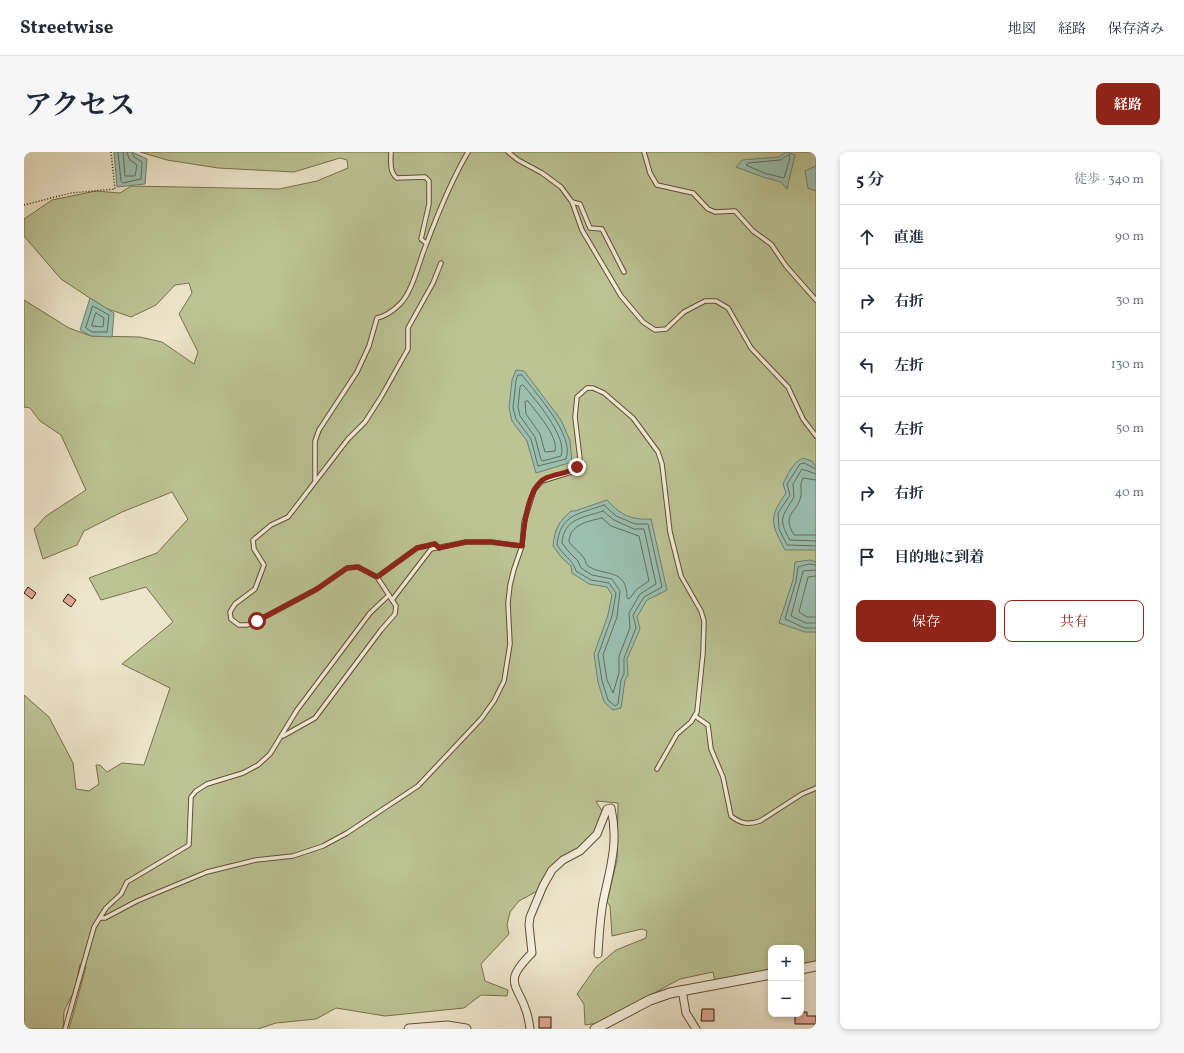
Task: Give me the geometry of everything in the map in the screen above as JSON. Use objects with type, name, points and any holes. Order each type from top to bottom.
[{"type":"street","points":[[530,1029],[525,1006],[516,988],[515,981],[516,974],[521,965],[532,953],[529,925],[532,909],[552,870],[562,860],[580,851],[597,834],[602,822],[603,814],[607,809],[612,808],[614,819],[614,859],[603,903],[598,954]]},
{"type":"street","points":[[804,968],[816,966]]},
{"type":"street","points":[[595,1029],[650,1000],[682,990],[768,975]]},
{"type":"street","points":[[682,990],[686,1013],[696,1029]]},
{"type":"street","points":[[409,1029],[447,1026],[466,1029]]},
{"type":"lane","points":[[391,152],[391,169],[397,178],[425,177],[429,180],[429,204],[421,239],[426,243]]},
{"type":"lane","points":[[315,481],[315,442],[319,430],[357,372],[369,346],[377,318],[384,316],[401,304],[408,293],[426,243],[457,172],[468,152]]},
{"type":"lane","points":[[508,152],[518,160],[542,173],[561,187],[572,202],[582,230],[621,296],[643,322],[655,330],[666,329],[684,312],[705,301],[716,301],[728,308],[751,348],[788,387],[803,419],[816,436]]},
{"type":"lane","points":[[644,152],[650,173],[657,185],[693,192],[708,209],[715,212],[735,211],[753,231],[770,244],[786,266],[816,300]]},
{"type":"lane","points":[[572,202],[580,204],[590,228],[602,229],[624,272]]},
{"type":"lane","points":[[283,736],[315,718],[381,630],[395,614],[396,606],[377,577],[358,567],[347,568],[317,589],[257,621],[247,625],[239,625],[231,619],[230,612],[236,604],[255,589],[260,580],[264,565],[254,549],[253,540],[271,525],[288,517],[348,439],[365,422],[408,349],[408,328],[433,283],[441,263]]},
{"type":"lane","points":[[100,918],[105,918],[137,901],[207,872],[256,860],[293,856],[323,846],[347,833],[418,786],[481,719],[494,701],[504,681],[510,644],[508,603],[514,568],[522,546],[524,522],[534,490],[542,480],[571,472],[577,467],[580,459],[575,417],[577,398],[587,388],[593,388],[604,393],[633,418],[658,452],[662,464],[670,532],[681,576],[701,611],[704,621],[704,653],[697,712],[695,716],[677,734],[658,769]]},
{"type":"lane","points":[[392,600],[431,549],[466,542],[491,542],[522,546]]},
{"type":"lane","points":[[377,577],[417,548],[435,544],[439,548]]},
{"type":"lane","points":[[65,1029],[94,927],[106,908],[121,894],[126,882],[190,845],[191,797],[196,791],[207,784],[243,772],[258,765],[270,754],[283,736],[296,710],[370,614],[389,595]]},
{"type":"lane","points":[[695,716],[708,725],[711,749],[723,777],[731,816],[736,820],[744,823],[760,821],[802,794],[816,788]]},
{"type":"path","points":[[24,204],[71,193],[115,188],[111,152]]},
{"type":"shaded area","points":[[140,152],[816,152],[816,962],[804,964],[804,945],[768,945],[768,971],[715,981],[713,972],[680,979],[599,1023],[585,1025],[584,1004],[577,994],[596,967],[616,950],[646,938],[647,931],[642,929],[612,936],[610,906],[607,902],[617,860],[618,803],[596,801],[602,811],[601,822],[597,833],[579,851],[562,859],[539,890],[519,901],[510,912],[507,925],[509,934],[481,964],[485,981],[508,990],[507,996],[481,995],[464,1008],[385,1016],[336,1008],[316,1019],[276,1023],[258,1029],[69,1029],[86,967],[80,964],[75,989],[64,1011],[63,1029],[24,1029],[24,695],[49,717],[73,763],[76,789],[89,791],[99,784],[96,765],[100,765],[107,772],[122,763],[144,765],[170,688],[122,664],[173,622],[146,587],[101,600],[89,578],[157,553],[188,519],[172,492],[122,512],[84,531],[77,545],[43,559],[34,529],[46,516],[86,490],[61,435],[40,421],[30,408],[24,407],[24,300],[69,328],[91,336],[140,337],[162,342],[194,364],[198,352],[179,314],[192,293],[189,283],[175,285],[156,305],[131,317],[105,308],[61,279],[24,236],[24,219],[52,200],[96,191],[120,193],[131,186],[279,189],[317,181],[348,168],[347,160],[340,158],[294,172],[218,168],[167,160]]},
{"type":"water","points":[[114,152],[132,152],[147,159],[145,184],[117,187]]},
{"type":"water","points":[[786,152],[795,155],[787,189],[781,182],[736,167],[742,160],[779,157]]},
{"type":"water","points":[[816,166],[816,191],[808,188],[805,171]]},
{"type":"water","points":[[90,298],[114,313],[112,337],[91,336],[80,330]]},
{"type":"water","points":[[516,370],[524,371],[561,420],[570,441],[572,462],[536,473],[527,441],[512,421],[509,408],[512,380]]},
{"type":"water","points":[[803,458],[812,461],[816,467],[816,550],[785,550],[774,527],[774,515],[786,493],[783,484],[787,476],[796,462]]},
{"type":"water","points":[[607,500],[626,516],[637,519],[651,519],[667,590],[647,600],[637,617],[640,629],[627,659],[628,675],[625,680],[621,708],[613,710],[604,702],[598,682],[594,654],[608,615],[612,595],[607,587],[589,584],[572,573],[571,566],[562,558],[553,546],[558,526],[571,511]]},
{"type":"water","points":[[810,560],[816,562],[816,632],[805,632],[779,623],[793,580],[795,562]]},
{"type":"building","points":[[28,587],[36,593],[32,599],[24,593]]},
{"type":"building","points":[[68,594],[76,600],[71,607],[63,601]]},
{"type":"building","points":[[702,1009],[714,1009],[714,1021],[701,1021]]},
{"type":"building","points":[[804,1012],[807,1012],[807,1016],[816,1016],[816,1024],[795,1024],[795,1017],[804,1017]]},
{"type":"building","points":[[539,1017],[551,1017],[551,1028],[539,1028]]},
{"type":"route","points":[[257,621],[317,589],[347,568],[358,567],[377,577],[417,548],[435,544],[439,548],[466,542],[491,542],[522,546],[524,522],[534,490],[542,480],[571,472],[577,467]]}]
